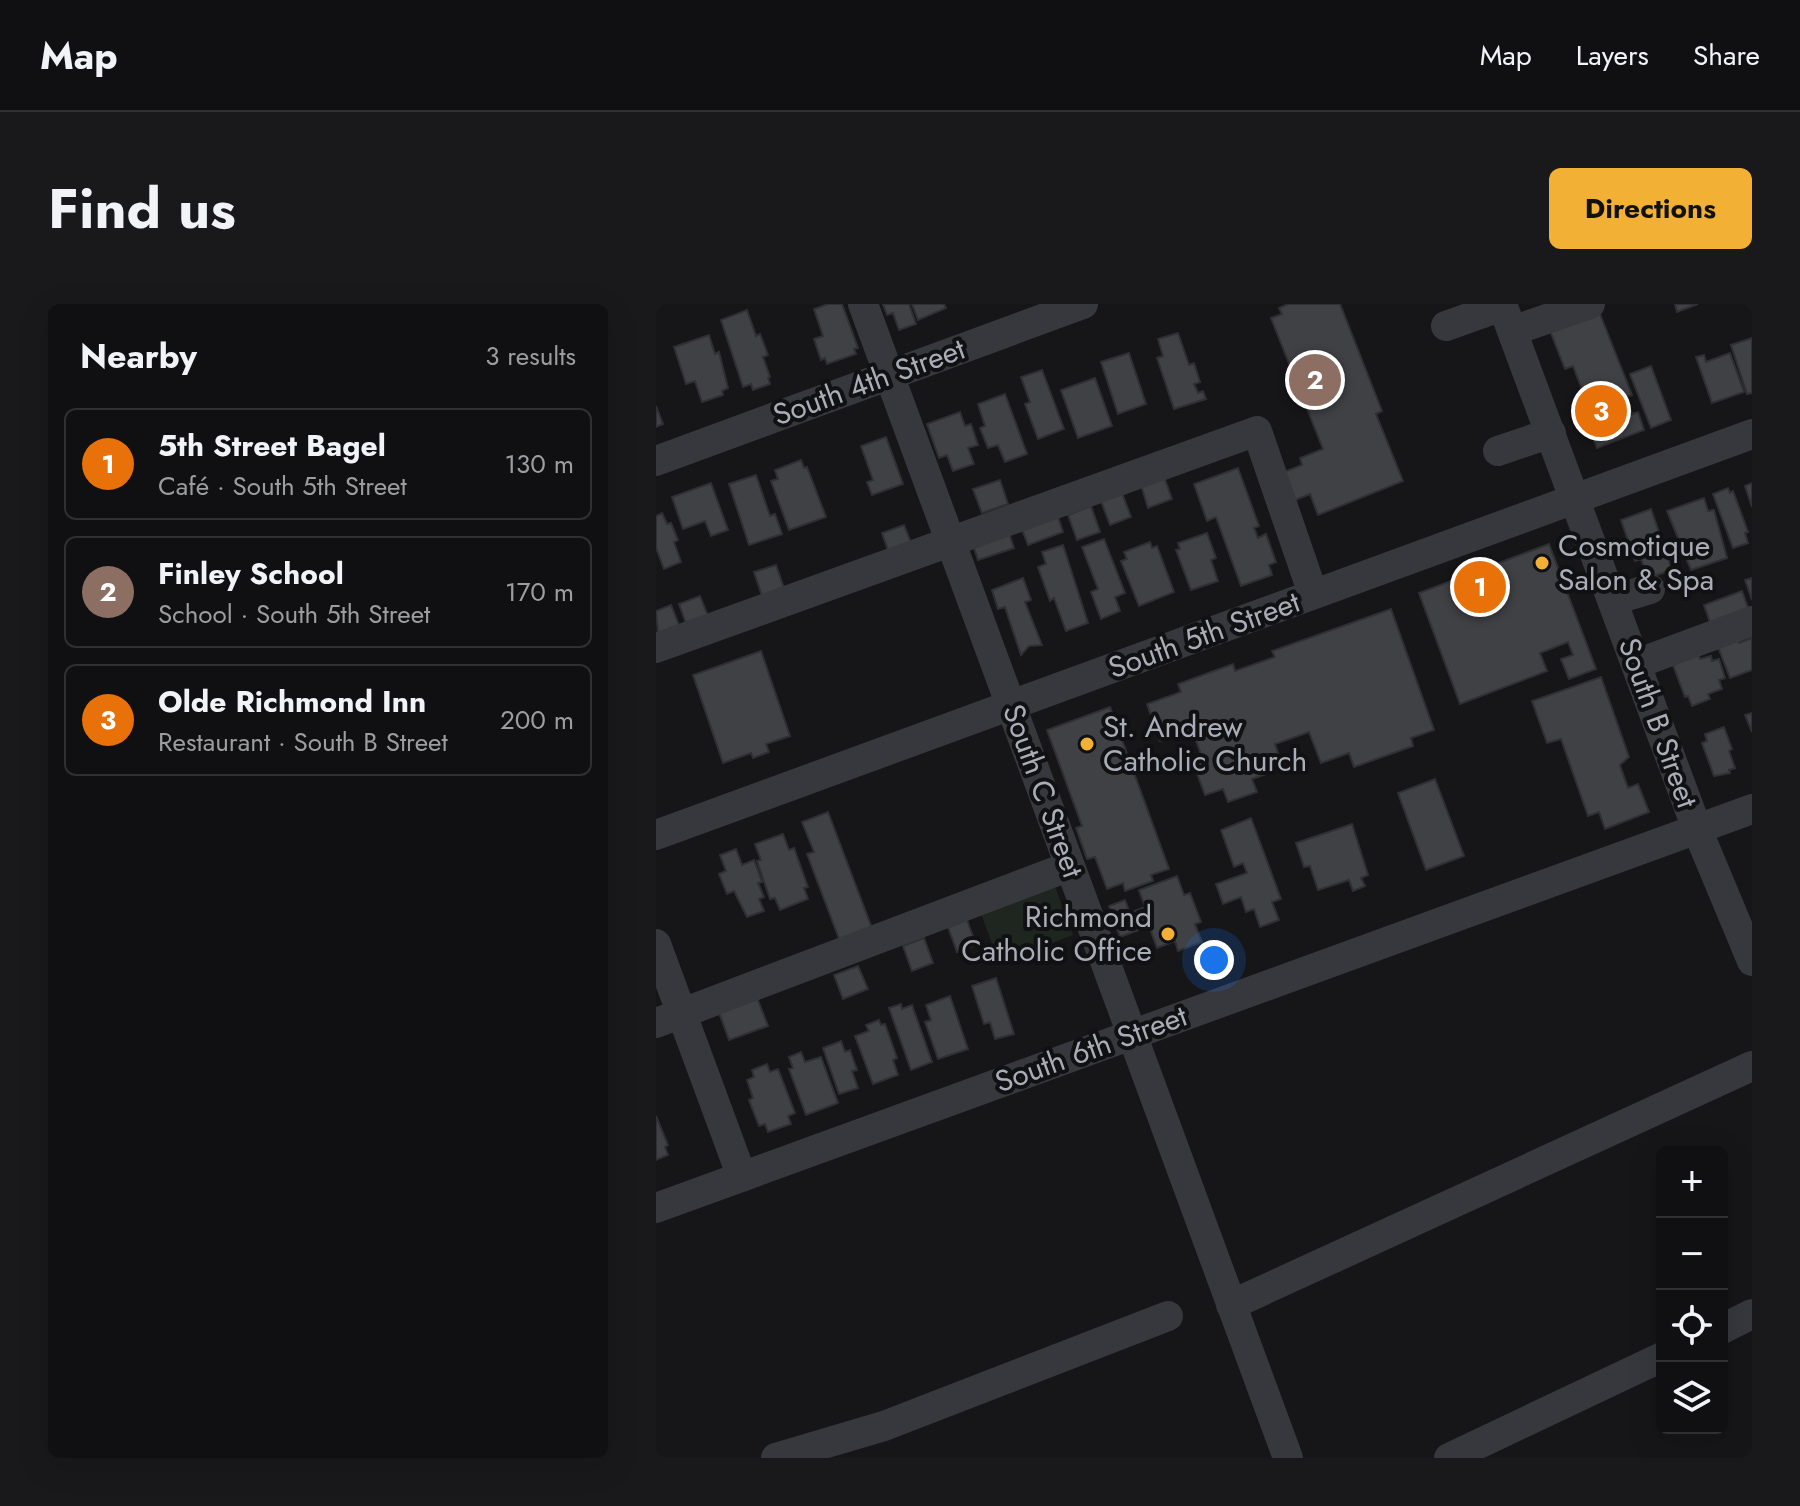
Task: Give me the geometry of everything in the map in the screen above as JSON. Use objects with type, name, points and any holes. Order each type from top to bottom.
[{"type":"street","name":"South C Street","points":[[863,304],[1288,1458]]},
{"type":"street","name":"South 4th Street","points":[[656,461],[1083,304]]},
{"type":"street","points":[[1446,326],[1505,314],[1590,304]]},
{"type":"street","name":"South B Street","points":[[1505,314],[1697,829],[1752,961]]},
{"type":"street","points":[[656,648],[1257,431],[1313,594]]},
{"type":"street","points":[[1498,451],[1551,433]]},
{"type":"street","name":"South 5th Street","points":[[656,835],[1752,434]]},
{"type":"street","points":[[1613,600],[1650,589]]},
{"type":"street","points":[[1636,664],[1752,621]]},
{"type":"street","name":"South 6th Street","points":[[656,1208],[1752,809]]},
{"type":"street","points":[[669,1018],[1070,866]]},
{"type":"street","points":[[656,944],[669,1018],[742,1177]]},
{"type":"street","points":[[1231,1305],[1752,1066]]},
{"type":"street","points":[[1728,1326],[1752,1314]]},
{"type":"street","points":[[776,1458],[884,1426],[1168,1316]]},
{"type":"street","points":[[1449,1458],[1656,1360]]},
{"type":"shaded area","points":[[1053,881],[1073,935],[999,963],[979,908]]},
{"type":"building","points":[[828,304],[842,304],[858,348],[854,349],[856,354],[827,364],[825,358],[821,360],[814,339],[823,336],[814,309]]},
{"type":"building","points":[[883,304],[909,304],[916,324],[899,330],[893,313],[887,315]]},
{"type":"building","points":[[912,304],[944,304],[946,308],[918,320]]},
{"type":"building","points":[[1288,304],[1340,304],[1382,411],[1376,414],[1403,481],[1318,515],[1310,494],[1290,502],[1279,474],[1302,465],[1300,458],[1323,449],[1271,318],[1282,314],[1279,308]]},
{"type":"building","points":[[1675,304],[1698,304],[1677,312]]},
{"type":"building","points":[[1598,309],[1632,395],[1626,397],[1632,414],[1638,412],[1644,430],[1597,448],[1582,410],[1589,408],[1573,366],[1565,369],[1549,328]]},
{"type":"building","points":[[747,310],[756,336],[760,334],[768,355],[763,357],[770,377],[770,384],[753,390],[751,384],[743,387],[721,320]]},
{"type":"building","points":[[1178,333],[1189,365],[1194,363],[1200,382],[1194,384],[1198,393],[1203,391],[1206,399],[1174,409],[1157,358],[1163,356],[1158,339]]},
{"type":"building","points":[[709,335],[715,354],[719,352],[728,388],[722,391],[723,395],[702,402],[695,381],[686,384],[674,347]]},
{"type":"building","points":[[1752,338],[1752,393],[1747,394],[1731,345]]},
{"type":"building","points":[[1129,353],[1146,404],[1118,414],[1101,362]]},
{"type":"building","points":[[1730,353],[1744,392],[1712,403],[1696,357],[1704,355],[1706,362]]},
{"type":"building","points":[[1651,366],[1671,420],[1651,428],[1630,374]]},
{"type":"building","points":[[1042,370],[1064,429],[1038,439],[1025,404],[1030,402],[1021,377]]},
{"type":"building","points":[[1095,378],[1112,426],[1078,438],[1061,390]]},
{"type":"building","points":[[1005,394],[1027,454],[1005,462],[998,445],[988,448],[980,428],[985,426],[978,404]]},
{"type":"building","points":[[656,406],[663,424],[656,427]]},
{"type":"building","points":[[960,412],[965,426],[971,424],[978,445],[968,448],[974,464],[953,471],[947,455],[939,458],[927,424]]},
{"type":"building","points":[[886,437],[903,484],[872,495],[867,482],[873,480],[861,446]]},
{"type":"building","points":[[801,460],[804,468],[807,467],[826,517],[789,530],[771,481],[778,479],[775,470]]},
{"type":"building","points":[[1238,468],[1259,526],[1254,528],[1258,538],[1266,534],[1276,562],[1269,565],[1272,575],[1241,586],[1216,517],[1207,521],[1194,484]]},
{"type":"building","points":[[756,475],[770,516],[775,514],[782,534],[749,545],[729,484]]},
{"type":"building","points":[[1164,477],[1172,499],[1148,508],[1141,485]]},
{"type":"building","points":[[1000,480],[1008,504],[982,513],[973,489]]},
{"type":"building","points":[[711,483],[728,530],[711,536],[705,521],[683,529],[672,497]]},
{"type":"building","points":[[1752,483],[1752,507],[1745,486]]},
{"type":"building","points":[[1728,488],[1730,493],[1733,491],[1748,532],[1745,533],[1748,543],[1733,548],[1713,494]]},
{"type":"building","points":[[1122,493],[1131,517],[1110,525],[1101,501]]},
{"type":"building","points":[[1704,498],[1708,511],[1714,510],[1727,558],[1691,570],[1667,511]]},
{"type":"building","points":[[1091,506],[1100,532],[1077,540],[1068,515]]},
{"type":"building","points":[[1651,509],[1672,570],[1648,578],[1641,559],[1635,561],[1621,520]]},
{"type":"building","points":[[1056,511],[1063,532],[1028,545],[1020,524]]},
{"type":"building","points":[[662,513],[667,524],[671,523],[678,540],[674,542],[681,562],[664,569],[656,548],[656,516]]},
{"type":"building","points":[[904,525],[913,548],[890,556],[882,533]]},
{"type":"building","points":[[1007,527],[1014,548],[978,560],[971,539]]},
{"type":"building","points":[[1207,533],[1216,558],[1211,560],[1218,581],[1191,590],[1176,550],[1180,549],[1178,543]]},
{"type":"building","points":[[1104,539],[1125,593],[1115,597],[1120,611],[1101,619],[1091,592],[1098,589],[1082,547]]},
{"type":"building","points":[[1150,542],[1152,548],[1157,546],[1174,592],[1139,606],[1121,561],[1127,559],[1124,552]]},
{"type":"building","points":[[1549,544],[1596,669],[1569,679],[1561,659],[1573,655],[1568,642],[1540,653],[1547,671],[1460,704],[1419,593]]},
{"type":"building","points":[[1063,545],[1088,623],[1066,631],[1054,598],[1050,601],[1038,567],[1046,564],[1042,552]]},
{"type":"building","points":[[776,565],[784,588],[762,596],[754,572]]},
{"type":"building","points":[[1023,578],[1031,600],[1025,602],[1042,645],[1029,646],[1021,655],[1005,607],[998,609],[992,590]]},
{"type":"building","points":[[1752,578],[1752,600],[1745,580]]},
{"type":"building","points":[[1742,591],[1749,611],[1711,625],[1704,605]]},
{"type":"building","points":[[700,596],[710,621],[688,629],[679,604]]},
{"type":"building","points":[[671,605],[679,625],[658,633],[656,611]]},
{"type":"building","points":[[1391,609],[1434,730],[1411,738],[1413,746],[1354,767],[1349,753],[1321,763],[1309,732],[1275,744],[1283,768],[1252,779],[1257,792],[1228,802],[1223,789],[1205,795],[1192,760],[1202,757],[1192,730],[1160,741],[1147,704],[1181,692],[1178,684],[1233,664],[1235,671],[1275,657],[1272,651]]},
{"type":"building","points":[[1735,631],[1739,643],[1752,638],[1752,670],[1730,678],[1715,639]]},
{"type":"building","points":[[1696,648],[1700,659],[1711,656],[1712,661],[1719,659],[1725,678],[1719,680],[1722,689],[1708,694],[1710,699],[1692,706],[1688,696],[1685,697],[1670,657]]},
{"type":"building","points":[[761,651],[790,736],[766,744],[769,752],[753,758],[751,753],[723,763],[693,675]]},
{"type":"building","points":[[1601,677],[1629,757],[1620,765],[1628,788],[1638,784],[1649,812],[1605,829],[1599,812],[1588,816],[1561,739],[1547,743],[1532,701]]},
{"type":"building","points":[[1110,707],[1169,869],[1151,875],[1153,881],[1125,891],[1123,883],[1107,889],[1095,857],[1087,859],[1076,828],[1082,826],[1047,730]]},
{"type":"building","points":[[1752,713],[1752,732],[1745,715]]},
{"type":"building","points":[[1724,727],[1735,768],[1729,770],[1730,773],[1714,776],[1702,743],[1707,741],[1705,734]]},
{"type":"building","points":[[1435,779],[1464,856],[1426,870],[1398,793]]},
{"type":"building","points":[[828,812],[873,931],[841,944],[807,854],[814,852],[802,822]]},
{"type":"building","points":[[1251,818],[1281,899],[1272,902],[1279,920],[1260,927],[1254,909],[1246,912],[1241,897],[1223,904],[1216,884],[1247,873],[1243,863],[1234,867],[1221,830]]},
{"type":"building","points":[[1352,824],[1368,875],[1361,878],[1365,886],[1353,891],[1349,880],[1318,890],[1310,866],[1304,867],[1296,843]]},
{"type":"building","points":[[783,834],[789,850],[794,848],[808,887],[804,888],[808,899],[780,910],[775,898],[770,899],[757,861],[761,860],[755,844]]},
{"type":"building","points":[[736,849],[742,865],[754,860],[762,882],[758,883],[764,897],[759,899],[764,911],[747,917],[734,891],[727,894],[719,874],[726,871],[720,855]]},
{"type":"building","points":[[1177,876],[1184,895],[1190,893],[1201,922],[1195,924],[1202,942],[1178,951],[1175,941],[1157,948],[1149,926],[1120,937],[1109,906],[1125,900],[1130,913],[1145,907],[1139,890]]},
{"type":"building","points":[[967,920],[976,945],[957,952],[948,927]]},
{"type":"building","points":[[924,938],[933,963],[912,971],[903,946]]},
{"type":"building","points":[[858,966],[868,989],[843,999],[834,975]]},
{"type":"building","points":[[996,978],[1014,1034],[995,1039],[990,1022],[984,1024],[972,986]]},
{"type":"building","points":[[754,990],[768,1026],[729,1040],[717,1007]]},
{"type":"building","points":[[950,996],[968,1049],[938,1059],[925,1022],[931,1020],[926,1005]]},
{"type":"building","points":[[901,1004],[902,1009],[912,1005],[932,1062],[911,1070],[889,1008]]},
{"type":"building","points":[[879,1020],[881,1025],[885,1024],[897,1058],[893,1060],[898,1075],[873,1084],[855,1036],[869,1031],[866,1025]]},
{"type":"building","points":[[841,1041],[845,1052],[850,1050],[857,1070],[852,1071],[858,1088],[839,1094],[823,1048]]},
{"type":"building","points":[[801,1052],[805,1062],[821,1057],[838,1103],[806,1115],[789,1069],[793,1068],[789,1057]]},
{"type":"building","points":[[767,1064],[770,1072],[778,1069],[795,1113],[788,1116],[791,1124],[768,1132],[765,1124],[759,1126],[749,1100],[753,1098],[747,1080],[754,1077],[752,1070]]},
{"type":"building","points":[[656,1116],[668,1145],[665,1147],[668,1155],[656,1160]]},
{"type":"place","name":"Finley School","points":[[1315,380]]},
{"type":"place","name":"Olde Richmond Inn","points":[[1601,411]]},
{"type":"place","name":"Cosmotique Salon & Spa","points":[[1542,563]]},
{"type":"place","name":"5th Street Bagel","points":[[1480,587]]},
{"type":"place","name":"St. Andrew Catholic Church","points":[[1087,744]]},
{"type":"place","name":"Richmond Catholic Office","points":[[1168,934]]}]
